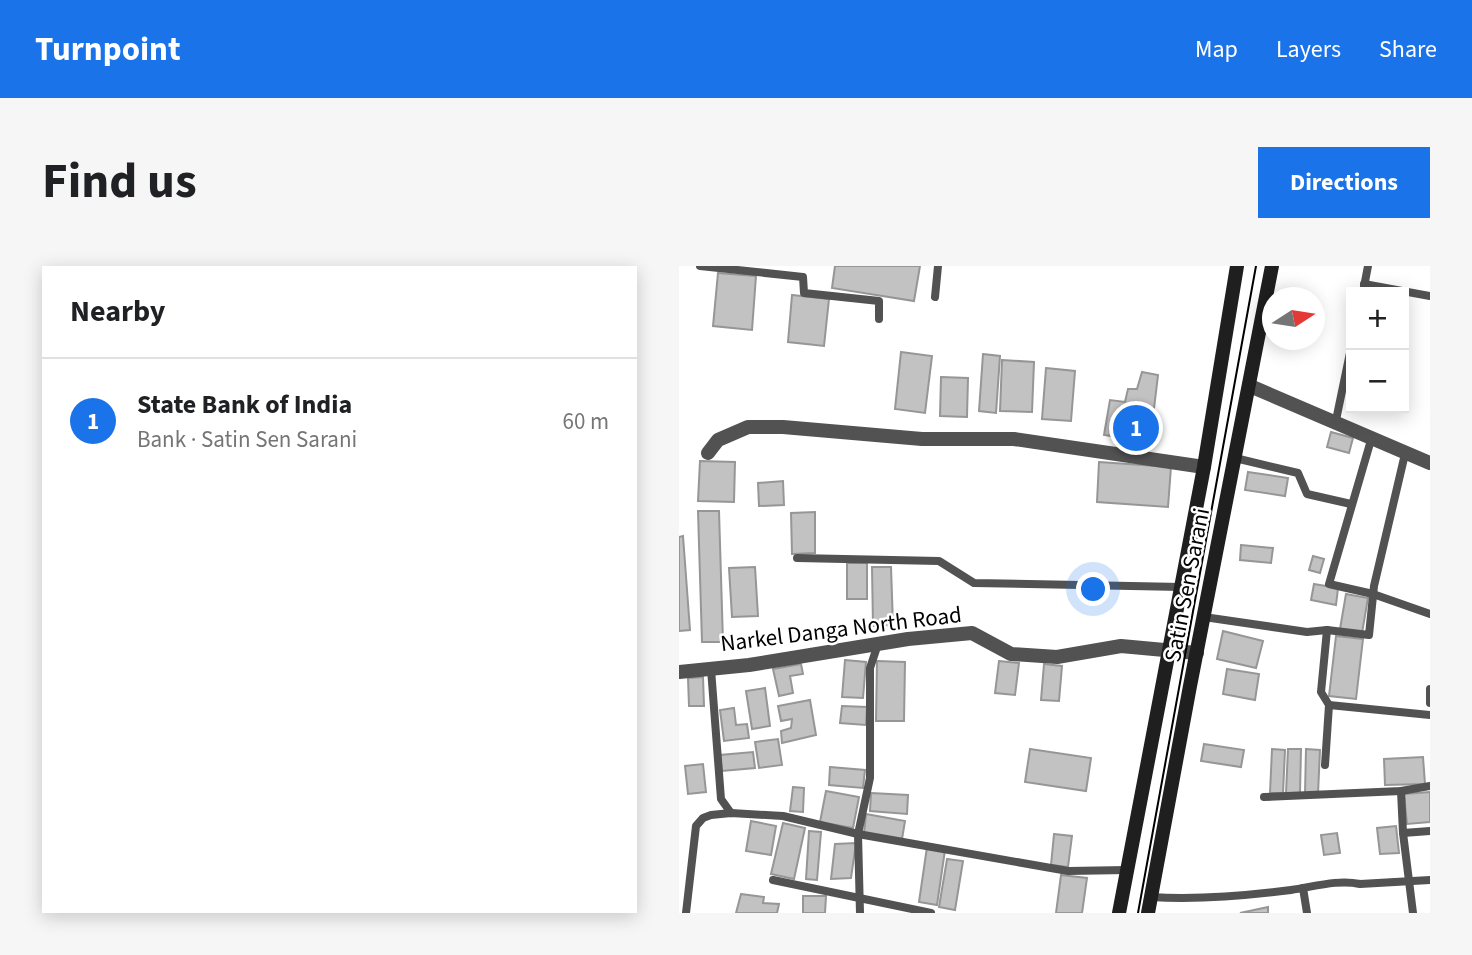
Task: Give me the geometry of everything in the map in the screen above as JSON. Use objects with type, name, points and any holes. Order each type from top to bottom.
[{"type":"main road","name":"Satin Sen Sarani","points":[[1119,913],[1204,467],[1237,266]]},
{"type":"main road","name":"Satin Sen Sarani","points":[[1148,913],[1272,266]]},
{"type":"street","points":[[1250,386],[1335,425],[1430,463]]},
{"type":"street","points":[[708,453],[718,440],[748,427],[783,427],[922,439],[1014,439],[1204,467]]},
{"type":"street","name":"Narkel Danga North Road","points":[[679,673],[972,633],[1011,654],[1057,657],[1121,646],[1197,653]]},
{"type":"lane","points":[[700,266],[803,277]]},
{"type":"lane","points":[[803,266],[804,293],[879,301],[879,318]]},
{"type":"lane","points":[[935,297],[939,266]]},
{"type":"lane","points":[[1364,287],[1368,266]]},
{"type":"lane","points":[[1409,293],[1430,296]]},
{"type":"lane","points":[[1335,425],[1351,350]]},
{"type":"lane","points":[[1371,440],[1329,584],[1373,594],[1430,614]]},
{"type":"lane","points":[[1204,617],[1307,632],[1327,630],[1369,635],[1373,594],[1405,454]]},
{"type":"lane","points":[[1235,458],[1298,473],[1307,494],[1351,504]]},
{"type":"lane","points":[[797,558],[939,562],[974,583],[1181,587]]},
{"type":"lane","points":[[1325,765],[1329,705],[1321,692],[1327,630]]},
{"type":"lane","points":[[860,913],[858,834],[870,778],[870,668],[878,644]]},
{"type":"lane","points":[[711,669],[721,799],[731,813]]},
{"type":"lane","points":[[1430,690],[1430,703]]},
{"type":"lane","points":[[1329,705],[1430,715]]},
{"type":"lane","points":[[1264,797],[1401,791],[1430,786]]},
{"type":"lane","points":[[1401,791],[1403,834],[1413,913]]},
{"type":"lane","points":[[686,913],[696,826],[703,818],[731,813],[783,816],[858,834],[1068,871],[1127,870]]},
{"type":"lane","points":[[1403,834],[1430,831]]},
{"type":"lane","points":[[773,880],[931,913]]},
{"type":"lane","points":[[1151,897],[1187,900],[1349,881],[1360,884],[1430,880]]},
{"type":"lane","points":[[1303,888],[1307,913]]},
{"type":"building","points":[[835,266],[920,266],[914,301],[832,288]]},
{"type":"building","points":[[718,273],[756,276],[752,330],[713,326]]},
{"type":"building","points":[[792,295],[829,299],[824,346],[788,342]]},
{"type":"building","points":[[901,352],[932,356],[925,413],[895,409]]},
{"type":"building","points":[[983,354],[1000,356],[996,413],[979,411]]},
{"type":"building","points":[[1002,360],[1034,362],[1032,412],[1000,411]]},
{"type":"building","points":[[1046,368],[1075,371],[1071,421],[1042,419]]},
{"type":"building","points":[[1142,372],[1158,375],[1150,442],[1104,435],[1110,400],[1125,402],[1128,389],[1137,389]]},
{"type":"building","points":[[941,377],[968,378],[967,417],[940,416]]},
{"type":"building","points":[[1331,432],[1353,438],[1349,453],[1327,447]]},
{"type":"building","points":[[700,461],[735,462],[734,502],[698,501]]},
{"type":"building","points":[[1099,462],[1171,467],[1168,507],[1097,502]]},
{"type":"building","points":[[1248,472],[1288,478],[1285,496],[1245,490]]},
{"type":"building","points":[[783,481],[784,505],[759,506],[758,483]]},
{"type":"building","points":[[698,511],[719,511],[723,642],[702,642]]},
{"type":"building","points":[[815,512],[815,553],[792,554],[791,513]]},
{"type":"building","points":[[683,536],[690,630],[679,631],[679,537]]},
{"type":"building","points":[[1241,545],[1273,548],[1271,563],[1240,560]]},
{"type":"building","points":[[1313,556],[1324,559],[1320,573],[1309,570]]},
{"type":"building","points":[[847,563],[867,563],[867,599],[847,599]]},
{"type":"building","points":[[755,567],[758,616],[732,617],[729,568]]},
{"type":"building","points":[[872,567],[891,567],[893,625],[873,626]]},
{"type":"building","points":[[1314,584],[1338,588],[1336,605],[1311,600]]},
{"type":"building","points":[[1346,594],[1368,598],[1362,633],[1340,629]]},
{"type":"building","points":[[1223,631],[1263,641],[1256,668],[1217,659]]},
{"type":"building","points":[[1336,636],[1363,639],[1356,699],[1329,696]]},
{"type":"building","points":[[845,660],[866,662],[863,698],[842,697]]},
{"type":"building","points":[[877,661],[905,662],[904,721],[876,721]]},
{"type":"building","points":[[999,661],[1019,663],[1015,695],[995,693]]},
{"type":"building","points":[[801,664],[803,674],[790,676],[793,693],[779,696],[773,669]]},
{"type":"building","points":[[1044,664],[1062,666],[1059,701],[1041,700]]},
{"type":"building","points":[[1227,669],[1259,674],[1255,700],[1223,694]]},
{"type":"building","points":[[703,677],[704,706],[689,706],[688,678]]},
{"type":"building","points":[[765,688],[770,726],[752,729],[746,691]]},
{"type":"building","points":[[810,700],[816,735],[782,743],[781,731],[791,728],[792,719],[781,721],[778,706]]},
{"type":"building","points":[[842,706],[867,707],[866,725],[840,723]]},
{"type":"building","points":[[734,708],[736,725],[747,724],[749,738],[724,741],[720,710]]},
{"type":"building","points":[[778,739],[782,765],[759,768],[755,742]]},
{"type":"building","points":[[1204,744],[1244,750],[1241,767],[1201,761]]},
{"type":"building","points":[[1030,749],[1091,758],[1086,791],[1025,782]]},
{"type":"building","points":[[1272,749],[1285,750],[1283,793],[1270,793]]},
{"type":"building","points":[[1288,749],[1301,749],[1300,793],[1286,793]]},
{"type":"building","points":[[1306,749],[1320,750],[1318,794],[1305,793]]},
{"type":"building","points":[[753,752],[755,768],[722,771],[720,755]]},
{"type":"building","points":[[1423,757],[1425,784],[1385,785],[1384,759]]},
{"type":"building","points":[[703,764],[706,792],[688,794],[685,766]]},
{"type":"building","points":[[830,767],[865,770],[863,788],[829,785]]},
{"type":"building","points":[[793,787],[804,788],[803,812],[790,811]]},
{"type":"building","points":[[826,791],[859,797],[853,828],[820,822]]},
{"type":"building","points":[[1430,792],[1430,822],[1407,824],[1404,794]]},
{"type":"building","points":[[871,793],[908,795],[907,814],[870,811]]},
{"type":"building","points":[[866,814],[905,821],[902,839],[864,833]]},
{"type":"building","points":[[751,821],[776,826],[771,855],[746,851]]},
{"type":"building","points":[[783,823],[805,828],[794,879],[771,874]]},
{"type":"building","points":[[1396,826],[1399,853],[1380,854],[1377,828]]},
{"type":"building","points":[[809,831],[821,832],[817,880],[806,879]]},
{"type":"building","points":[[1337,833],[1340,853],[1324,855],[1321,835]]},
{"type":"building","points":[[1054,834],[1072,836],[1068,867],[1051,865]]},
{"type":"building","points":[[856,843],[851,878],[831,879],[835,844]]},
{"type":"building","points":[[927,847],[945,850],[937,905],[919,902]]},
{"type":"building","points":[[947,859],[963,861],[955,910],[939,907]]},
{"type":"building","points":[[1061,875],[1087,878],[1082,913],[1056,913]]},
{"type":"building","points":[[741,894],[764,897],[763,903],[779,904],[777,913],[736,913]]},
{"type":"building","points":[[803,896],[826,896],[825,913],[803,913]]},
{"type":"building","points":[[1268,907],[1268,913],[1240,913]]},
{"type":"tram line","points":[[1138,913],[1256,266]]},
{"type":"place","name":"State Bank of India","points":[[1136,428]]}]
